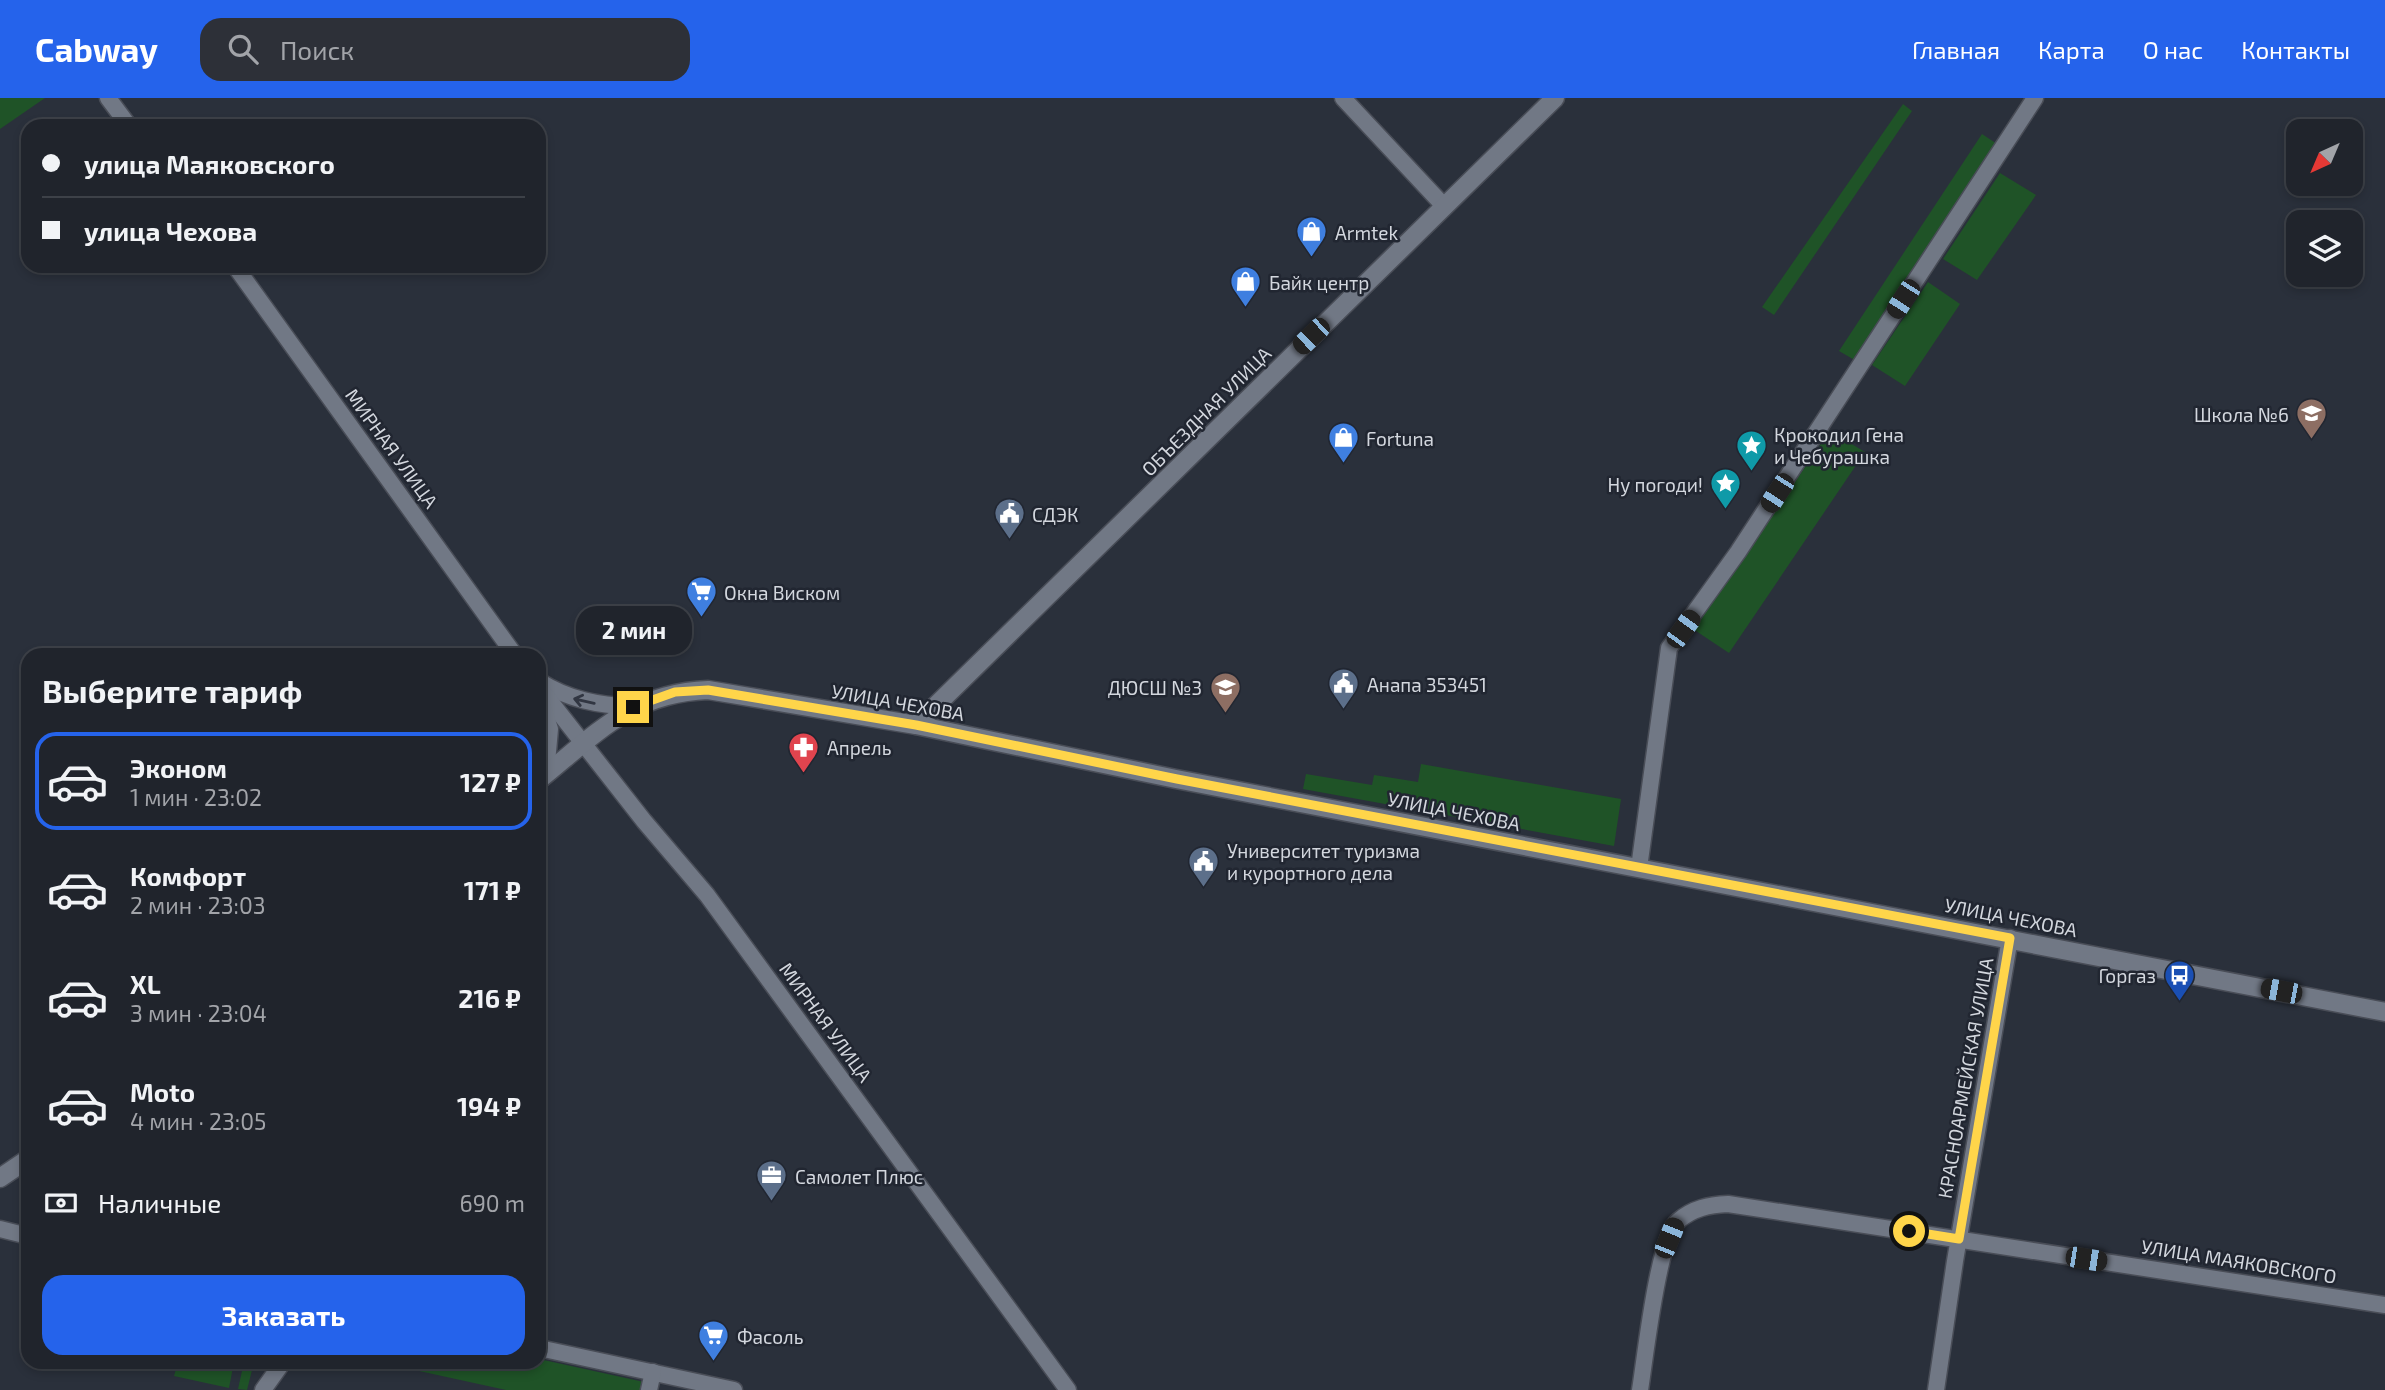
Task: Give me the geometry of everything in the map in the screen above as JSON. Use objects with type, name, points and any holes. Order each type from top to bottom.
[{"type":"street","points":[[108,98],[124,119]]},
{"type":"street","points":[[1343,98],[1444,206]]},
{"type":"street","name":"ОБЪЕЗДНАЯ УЛИЦА","points":[[916,725],[1555,98]]},
{"type":"street","points":[[1639,868],[1669,648],[1738,552],[2035,98]]},
{"type":"street","name":"МИРНАЯ УЛИЦА","points":[[239,273],[510,648]]},
{"type":"street","points":[[546,684],[580,701],[633,707]]},
{"type":"street","name":"УЛИЦА ЧЕХОВА","points":[[546,775],[633,707],[675,692],[708,690],[916,725],[1177,779],[2385,1012]]},
{"type":"street","name":"МИРНАЯ УЛИЦА","points":[[546,696],[644,821],[707,895],[1068,1390]]},
{"type":"street","points":[[546,717],[550,729],[546,756]]},
{"type":"street","name":"КРАСНОАРМЕЙСКАЯ УЛИЦА","points":[[1936,1390],[2010,938]]},
{"type":"street","points":[[0,1178],[21,1164]]},
{"type":"street","name":"УЛИЦА МАЯКОВСКОГО","points":[[1640,1390],[1663,1253],[1675,1222],[1703,1206],[1728,1204],[2385,1306]]},
{"type":"street","points":[[0,1229],[21,1234]]},
{"type":"street","points":[[546,1349],[734,1390]]},
{"type":"street","points":[[263,1390],[278,1369]]},
{"type":"street","points":[[649,1390],[653,1372]]},
{"type":"green space","points":[[0,98],[45,98],[0,129]]},
{"type":"green space","points":[[1903,104],[1912,111],[1774,315],[1762,307]]},
{"type":"green space","points":[[1982,134],[2000,146],[1858,362],[1839,351]]},
{"type":"green space","points":[[2000,173],[2036,195],[1977,280],[1943,259]]},
{"type":"green space","points":[[1928,282],[1960,304],[1905,386],[1872,365]]},
{"type":"green space","points":[[1830,431],[1865,452],[1729,653],[1693,629]]},
{"type":"green space","points":[[1421,764],[1621,799],[1614,846],[1303,789],[1306,774],[1372,785],[1374,775],[1418,782]]},
{"type":"green space","points":[[546,1361],[644,1382],[642,1390],[506,1390],[410,1369],[546,1369]]},
{"type":"green space","points":[[176,1369],[233,1369],[229,1388],[174,1376]]},
{"type":"green space","points":[[242,1369],[252,1369],[247,1390],[238,1389]]},
{"type":"place","name":"Armtek","points":[[1312,259]]},
{"type":"place","name":"Байк центр","points":[[1246,309]]},
{"type":"place","name":"Школа №6","points":[[2312,441]]},
{"type":"place","name":"Fortuna","points":[[1343,465]]},
{"type":"place","name":"Крокодил Гена и Чебурашка","points":[[1751,472]]},
{"type":"place","name":"Ну погоди!","points":[[1726,511]]},
{"type":"place","name":"СДЭК","points":[[1009,541]]},
{"type":"place","name":"Окна Виском","points":[[701,619]]},
{"type":"place","name":"Анапа 353451","points":[[1344,711]]},
{"type":"place","name":"ДЮСШ №3","points":[[1225,714]]},
{"type":"place","name":"Апрель","points":[[804,774]]},
{"type":"place","name":"Университет туризма и курортного дела","points":[[1204,888]]},
{"type":"place","name":"Горгаз","points":[[2179,1002]]},
{"type":"place","name":"Самолет Плюс","points":[[772,1203]]},
{"type":"place","name":"Фасоль","points":[[714,1363]]},
{"type":"route","points":[[633,707],[675,692],[708,690],[916,725],[1177,779],[2010,938],[1959,1239],[1909,1231]]}]
